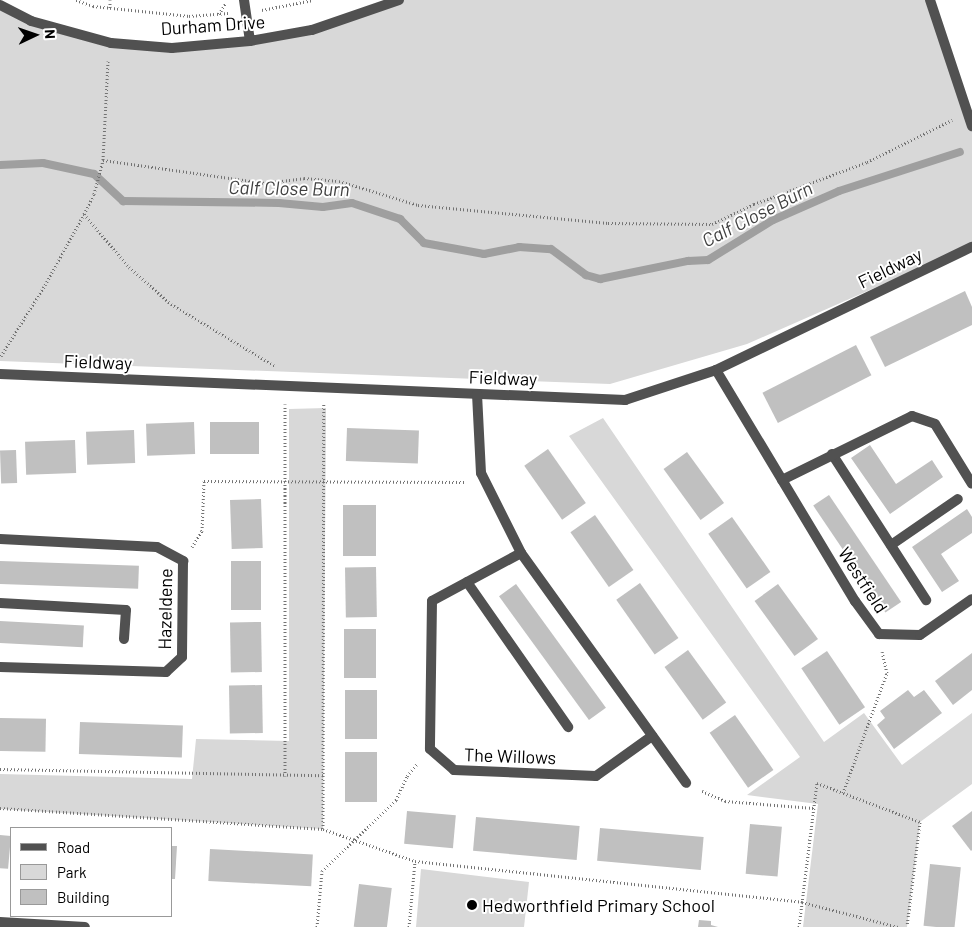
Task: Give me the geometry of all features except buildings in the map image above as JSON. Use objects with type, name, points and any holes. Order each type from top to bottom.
[{"type":"street","points":[[244,0],[250,41]]},
{"type":"street","name":"Durham Drive","points":[[0,5],[31,21],[111,43],[172,48],[250,41],[312,30],[399,0]]},
{"type":"street","points":[[930,0],[966,114],[972,126]]},
{"type":"street","name":"Fieldway","points":[[0,374],[625,400],[716,370],[972,246]]},
{"type":"street","name":"Westfield","points":[[716,370],[782,480],[879,634],[920,635],[972,599]]},
{"type":"street","points":[[477,394],[481,473],[521,553],[686,783]]},
{"type":"street","points":[[782,480],[912,416],[935,424],[972,484]]},
{"type":"street","points":[[832,454],[926,600]]},
{"type":"street","points":[[891,545],[958,499]]},
{"type":"street","name":"Hazeldene","points":[[0,539],[157,547],[183,561],[182,658],[166,672],[0,668]]},
{"type":"street","points":[[430,749],[432,601],[521,553]]},
{"type":"street","name":"The Willows","points":[[467,582],[568,727]]},
{"type":"street","points":[[0,603],[126,610],[124,639]]},
{"type":"street","name":"The Willows","points":[[430,749],[454,770],[596,776],[652,736]]},
{"type":"street","points":[[0,922],[85,927]]},
{"type":"path","points":[[76,0],[110,8],[189,16],[274,10],[313,0]]},
{"type":"path","points":[[110,0],[110,8]]},
{"type":"path","points":[[219,14],[228,0]]},
{"type":"path","points":[[0,358],[94,194],[103,160],[111,43]]},
{"type":"path","points":[[103,160],[265,182],[304,178],[339,182],[418,205],[608,223],[712,224],[754,204],[866,162],[966,114]]},
{"type":"path","points":[[84,214],[129,267],[171,304],[271,362],[281,372],[285,386],[285,776]]},
{"type":"path","points":[[323,828],[324,387]]},
{"type":"path","points":[[183,561],[202,530],[204,481],[463,484],[481,473]]},
{"type":"path","points":[[843,793],[887,673],[879,634]]},
{"type":"path","points":[[317,927],[322,871],[396,800],[407,776],[430,749]]},
{"type":"path","points":[[0,769],[323,776]]},
{"type":"path","points":[[686,783],[725,801],[814,808]]},
{"type":"path","points":[[799,927],[817,783],[920,822],[907,927]]},
{"type":"path","points":[[0,808],[323,828],[415,862],[802,902],[898,927]]},
{"type":"path","points":[[409,927],[415,862]]},
{"type":"green space","points":[[399,0],[930,0],[972,126],[972,245],[747,344],[610,384],[0,361],[0,5],[31,21],[111,43],[172,48],[312,30]]},
{"type":"green space","points":[[326,408],[323,829],[0,809],[0,774],[192,779],[196,739],[289,741],[289,409]]},
{"type":"green space","points":[[603,418],[824,742],[864,713],[902,765],[972,713],[972,784],[920,822],[907,927],[803,927],[818,804],[747,795],[800,757],[569,436]]},
{"type":"green space","name":"Hedworthfield Primary School","points":[[421,869],[529,882],[524,927],[416,927]]},
{"type":"waterway","name":"Calf Close Burn","points":[[0,165],[43,163],[94,174],[123,201],[279,203],[323,207],[352,203],[400,219],[424,243],[484,254],[519,247],[551,249],[586,275],[600,279],[688,261],[708,260],[773,220],[839,191],[960,152]]},
{"type":"place","name":"Hedworthfield Primary School","points":[[472,905]]}]
